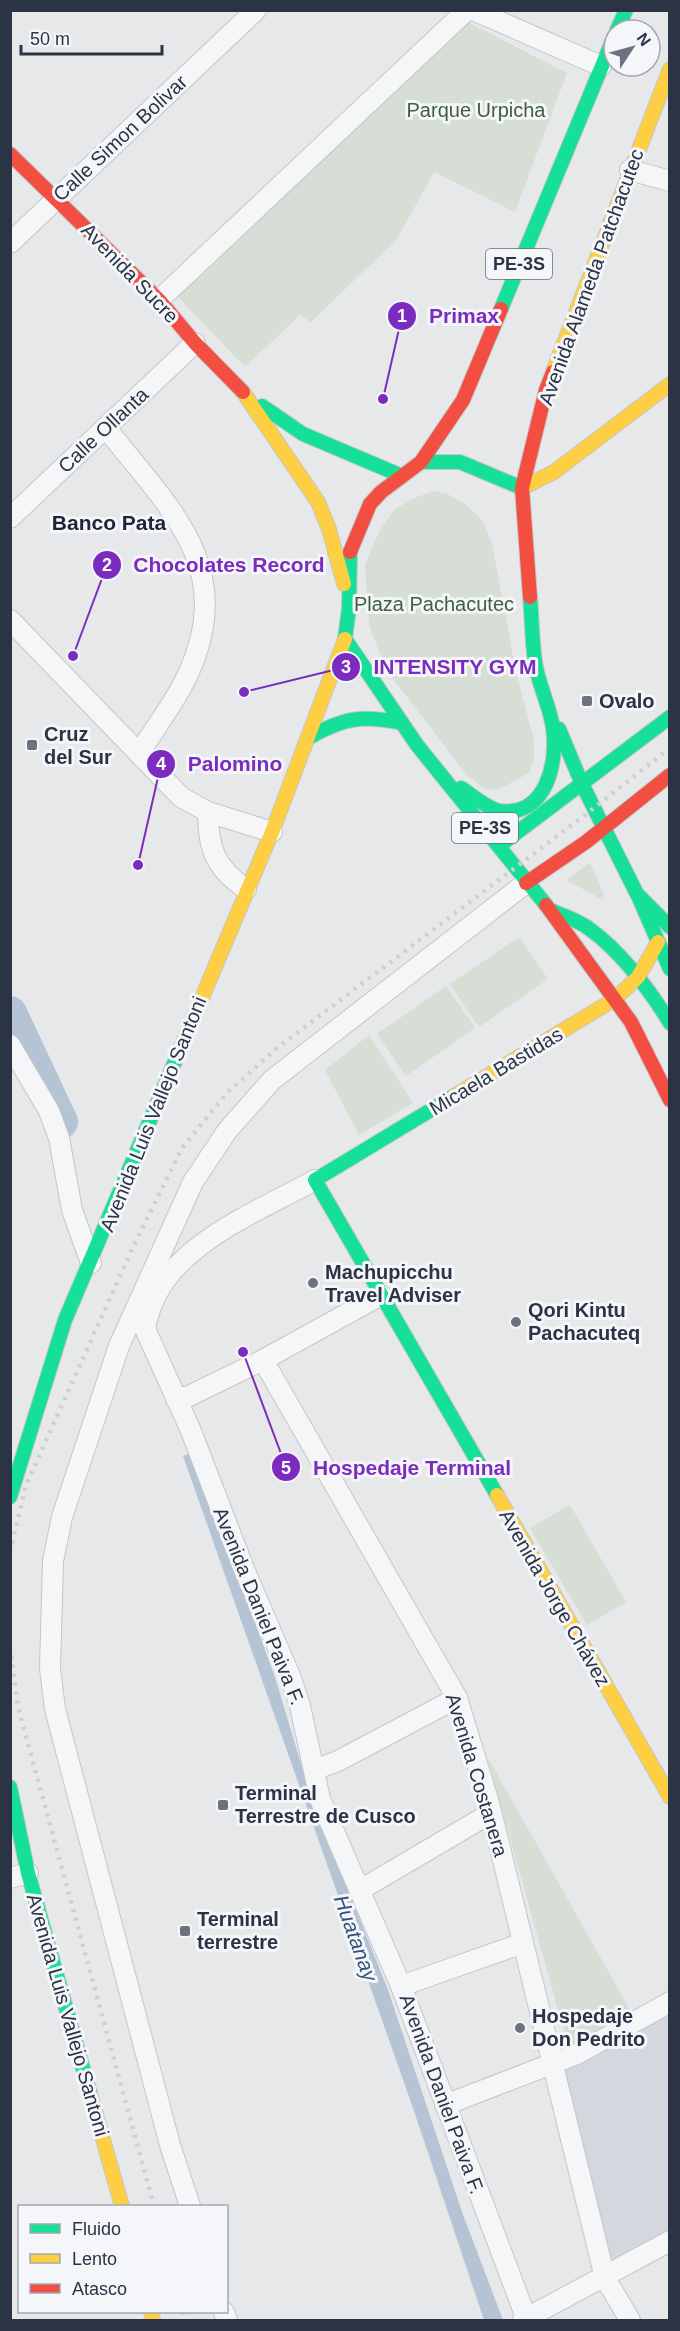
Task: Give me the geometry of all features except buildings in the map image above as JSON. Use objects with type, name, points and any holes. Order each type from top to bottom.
[{"type":"main road","name":"PE-3S","points":[[601,66],[463,400],[421,462],[370,504],[351,545],[347,564],[349,609],[345,639],[417,745],[526,883],[553,910],[589,929],[638,977],[669,1023]]},
{"type":"main road","name":"Avenida Alameda Patchacutec","points":[[547,700],[535,663],[522,488],[546,390],[669,69]]},
{"type":"main road","name":"Avenida Sucre","points":[[10,154],[159,300],[195,343],[246,395],[318,502],[335,549],[349,609]]},
{"type":"main road","points":[[421,462],[460,462],[522,488],[554,472],[669,384]]},
{"type":"main road","name":"Avenida Sucre","points":[[246,395],[303,434],[402,476]]},
{"type":"main road","name":"Avenida Luis Vallejo Santoni","points":[[10,1497],[65,1320],[272,832],[310,737],[345,639]]},
{"type":"main road","points":[[417,745],[458,786],[486,805],[506,812],[522,809],[540,796],[554,766],[554,736],[547,700]]},
{"type":"main road","points":[[547,700],[582,784],[637,894],[669,969]]},
{"type":"main road","points":[[310,737],[349,717],[380,718],[402,723]]},
{"type":"main road","points":[[499,846],[669,717]]},
{"type":"main road","points":[[526,883],[669,775]]},
{"type":"main road","points":[[637,894],[669,927]]},
{"type":"main road","points":[[553,910],[631,1022],[669,1100]]},
{"type":"main road","name":"Micaela Bastidas","points":[[315,1180],[615,999],[638,977],[658,942]]},
{"type":"main road","name":"Avenida Jorge Chávez","points":[[315,1180],[669,1797]]},
{"type":"main road","name":"Avenida Luis Vallejo Santoni","points":[[10,1787],[19,1876],[122,2205]]},
{"type":"street","name":"Calle Simon Bolivar","points":[[10,243],[256,10]]},
{"type":"street","points":[[159,300],[467,10]]},
{"type":"street","points":[[473,10],[601,66]]},
{"type":"street","points":[[630,170],[669,181]]},
{"type":"street","name":"Calle Ollanta","points":[[10,518],[195,343]]},
{"type":"street","points":[[106,428],[190,537],[206,582],[204,625],[189,673],[139,754]]},
{"type":"street","points":[[10,620],[181,797],[208,812],[272,832]]},
{"type":"street","points":[[208,812],[208,840],[216,857],[234,881],[246,889]]},
{"type":"street","points":[[190,2205],[167,2134],[58,1721],[50,1668],[53,1561],[62,1517],[119,1346],[193,1182],[227,1131],[272,1080],[526,883]]},
{"type":"street","points":[[10,1045],[49,1111],[59,1138],[72,1210],[91,1263]]},
{"type":"street","points":[[146,1331],[150,1310],[176,1265],[198,1246],[315,1180]]},
{"type":"street","points":[[146,1284],[143,1312],[146,1331]]},
{"type":"street","points":[[176,1399],[189,1396],[263,1360],[381,1295]]},
{"type":"street","name":"Avenida Daniel Paiva F.","points":[[146,1331],[291,1678],[320,1799],[401,1986],[526,2320]]},
{"type":"street","name":"Avenida Costanera","points":[[263,1360],[457,1698],[491,1813],[605,2278],[630,2320]]},
{"type":"street","points":[[314,1770],[338,1761],[457,1698]]},
{"type":"street","points":[[360,1890],[491,1813]]},
{"type":"street","points":[[401,1986],[523,1943]]},
{"type":"street","points":[[445,2104],[577,2054],[669,2002]]},
{"type":"street","points":[[526,2320],[669,2241]]},
{"type":"shaded area","points":[[669,2007],[669,2235],[610,2268],[564,2067]]},
{"type":"green space","name":"Parque Urpicha","points":[[464,20],[567,73],[515,212],[434,172],[397,239],[311,322],[300,315],[245,367],[176,295]]},
{"type":"green space","name":"Plaza Pachacutec","points":[[433,491],[446,493],[465,504],[482,520],[492,544],[516,672],[534,740],[534,759],[529,773],[499,789],[486,790],[467,775],[386,670],[369,625],[365,565],[380,530],[394,510],[412,499]]},
{"type":"green space","points":[[590,863],[604,896],[603,900],[566,880]]},
{"type":"green space","points":[[519,937],[548,979],[479,1027],[450,984]]},
{"type":"green space","points":[[446,986],[475,1028],[406,1076],[377,1034]]},
{"type":"green space","points":[[369,1035],[413,1103],[359,1135],[325,1070]]},
{"type":"green space","points":[[570,1505],[626,1602],[587,1625],[530,1528]]},
{"type":"green space","points":[[487,1756],[630,2010],[569,2049]]},
{"type":"water","name":"Huatanay","points":[[193,1453],[275,1677],[310,1794],[388,1990],[462,2212],[503,2320],[484,2320],[413,2108],[183,1456]]},
{"type":"waterway","points":[[10,1013],[61,1122]]},
{"type":"railway","points":[[10,1552],[26,1485],[134,1245],[182,1148],[227,1093],[277,1048],[670,748]]},
{"type":"railway","points":[[10,1647],[18,1707],[154,2205]]},
{"type":"railway","points":[[183,2313],[185,2320]]},
{"type":"traffic: fast","points":[[622,18],[626,10]]},
{"type":"traffic: fast","points":[[501,309],[602,66]]},
{"type":"traffic: fast","points":[[262,406],[303,434],[402,476]]},
{"type":"traffic: fast","points":[[421,462],[460,462],[522,488]]},
{"type":"traffic: fast","points":[[350,552],[349,608],[345,639],[417,745],[546,905]]},
{"type":"traffic: fast","points":[[461,788],[495,810],[516,811],[538,797],[546,785],[553,757],[553,728],[535,662],[530,597]]},
{"type":"traffic: fast","points":[[499,846],[670,717]]},
{"type":"traffic: fast","points":[[310,737],[334,725],[354,720],[376,719],[402,723]]},
{"type":"traffic: fast","points":[[559,729],[582,784],[637,894],[670,927]]},
{"type":"traffic: fast","points":[[639,898],[670,969]]},
{"type":"traffic: fast","points":[[553,911],[587,927],[603,939],[625,961],[670,1023]]},
{"type":"traffic: fast","points":[[10,1497],[65,1320],[182,1045]]},
{"type":"traffic: fast","points":[[454,1096],[315,1180],[497,1495]]},
{"type":"traffic: fast","points":[[10,1787],[28,1873],[91,2097]]},
{"type":"traffic: slow","points":[[553,372],[670,69]]},
{"type":"traffic: slow","points":[[522,488],[554,472],[670,384]]},
{"type":"traffic: slow","points":[[243,392],[318,502],[329,529],[344,584]]},
{"type":"traffic: slow","points":[[182,1045],[272,832],[345,639]]},
{"type":"traffic: slow","points":[[454,1096],[615,999],[638,977],[658,942]]},
{"type":"traffic: slow","points":[[497,1495],[670,1797]]},
{"type":"traffic: slow","points":[[91,2097],[122,2205]]},
{"type":"traffic: slow","points":[[151,2313],[153,2320]]},
{"type":"traffic: jam","points":[[10,154],[159,300],[195,343],[243,392]]},
{"type":"traffic: jam","points":[[350,552],[370,504],[381,492],[421,462],[463,400],[501,309]]},
{"type":"traffic: jam","points":[[530,597],[522,488],[546,390],[553,372]]},
{"type":"traffic: jam","points":[[526,883],[586,842],[670,775]]},
{"type":"traffic: jam","points":[[546,905],[631,1022],[670,1100]]},
{"type":"place","name":"Primax","points":[[383,399]]},
{"type":"place","name":"Chocolates Record","points":[[73,656]]},
{"type":"place","name":"INTENSITY GYM","points":[[244,692]]},
{"type":"place","name":"Ovalo","points":[[587,701]]},
{"type":"place","name":"Cruz del Sur","points":[[32,745]]},
{"type":"place","name":"Palomino","points":[[138,865]]},
{"type":"place","name":"Machupicchu Travel Adviser","points":[[313,1283]]},
{"type":"place","name":"Qori Kintu Pachacuteq","points":[[516,1322]]},
{"type":"place","name":"Hospedaje Terminal","points":[[243,1352]]},
{"type":"place","name":"Terminal Terrestre de Cusco","points":[[223,1805]]},
{"type":"place","name":"Terminal terrestre","points":[[185,1931]]},
{"type":"place","name":"Hospedaje Don Pedrito","points":[[520,2028]]},
{"type":"district","name":"Banco Pata","points":[[109,522]]}]
